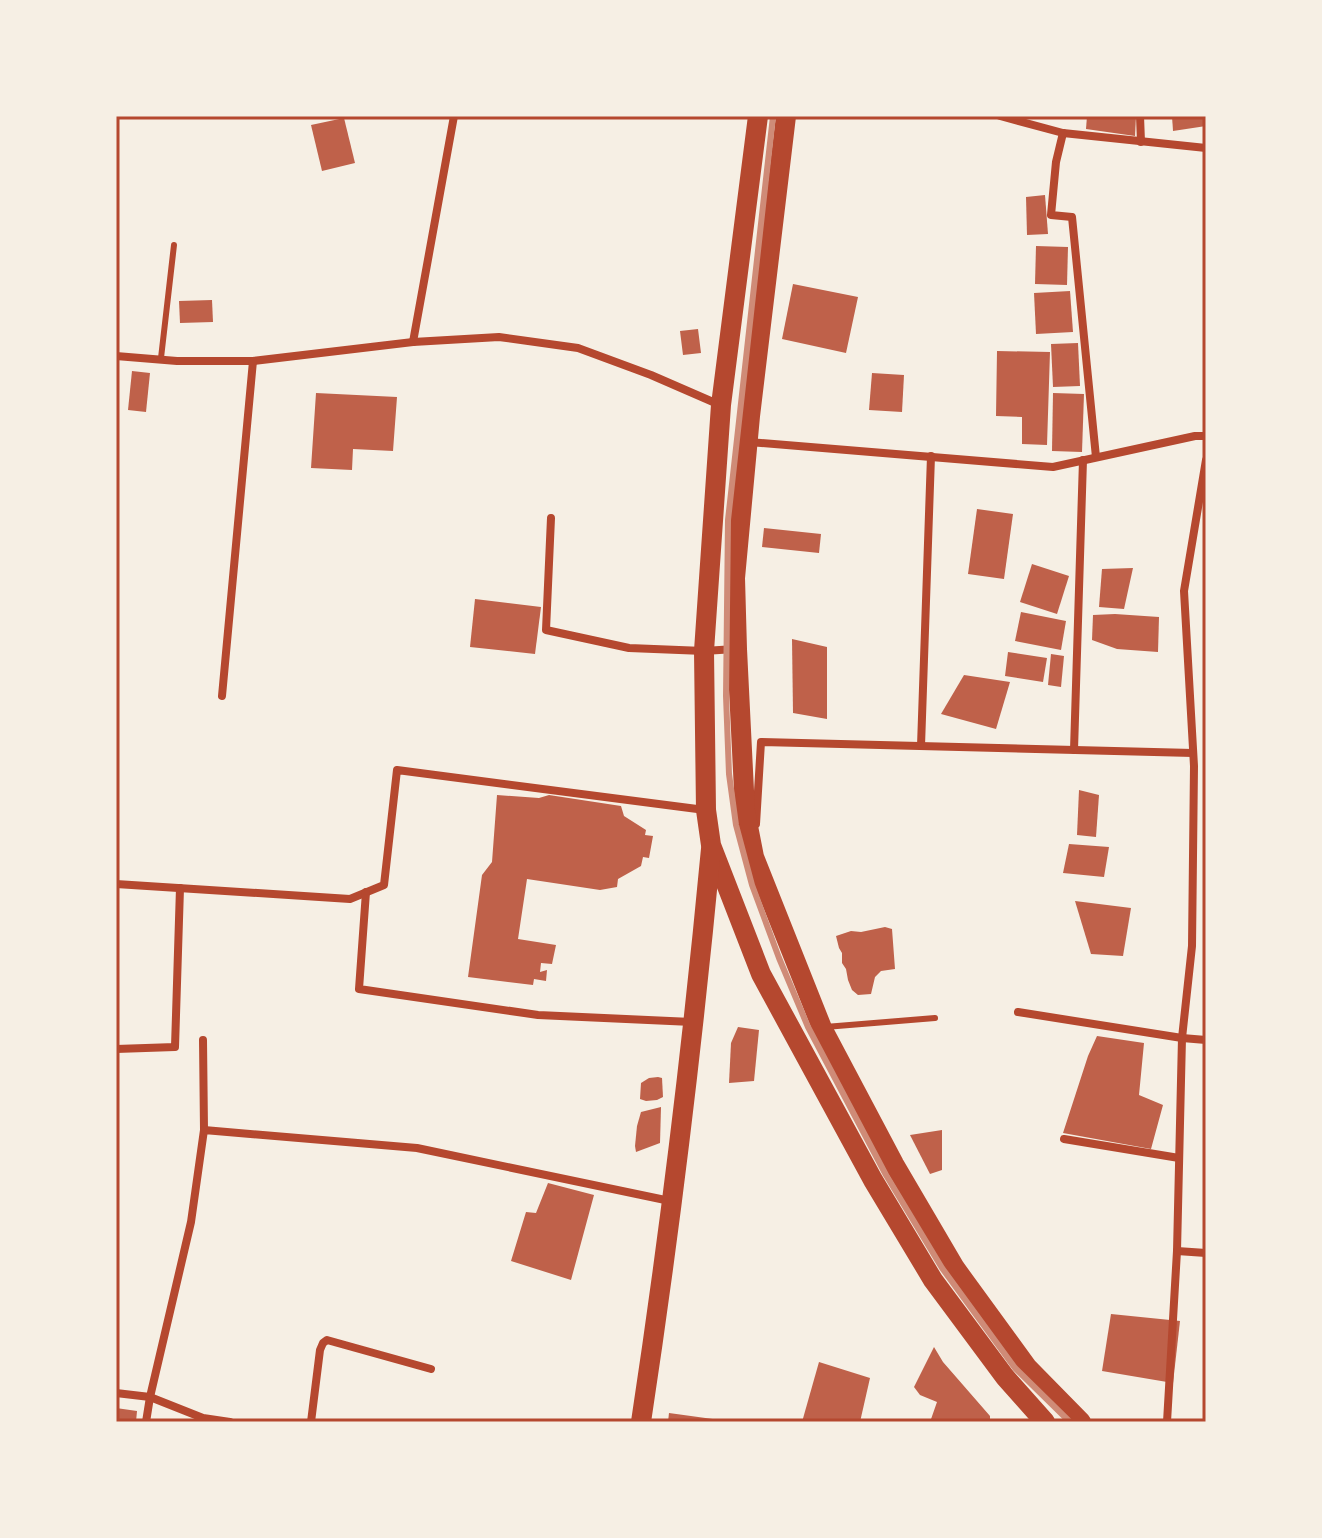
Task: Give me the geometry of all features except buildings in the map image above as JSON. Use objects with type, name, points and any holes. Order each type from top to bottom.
[{"type":"main road","points":[[758,116],[721,405],[704,651],[706,810],[711,845],[761,974],[873,1180],[933,1280],[1005,1377],[1045,1422]]},
{"type":"main road","points":[[786,116],[735,578],[745,811],[754,857],[822,1028],[894,1164],[955,1268],[1027,1367],[1081,1422]]},
{"type":"main road","points":[[641,1422],[694,1023],[711,845]]},
{"type":"street","points":[[413,342],[454,116]]},
{"type":"street","points":[[1000,116],[1063,133],[1206,148]]},
{"type":"street","points":[[1140,116],[1141,142]]},
{"type":"street","points":[[1063,133],[1056,162],[1051,215],[1072,217],[1096,457]]},
{"type":"street","points":[[116,356],[177,361],[253,361],[413,342],[499,337],[578,348],[721,405]]},
{"type":"street","points":[[222,696],[253,361]]},
{"type":"street","points":[[749,442],[1053,467],[1206,436]]},
{"type":"street","points":[[921,746],[931,456]]},
{"type":"street","points":[[1074,750],[1083,460]]},
{"type":"street","points":[[1167,1422],[1177,1251],[1182,1038],[1192,946],[1194,766],[1184,591],[1206,460]]},
{"type":"street","points":[[551,518],[546,630],[629,648],[737,649]]},
{"type":"street","points":[[754,857],[761,742],[1193,753]]},
{"type":"street","points":[[1194,766],[1206,768]]},
{"type":"street","points":[[116,884],[350,899],[384,885],[397,770],[706,810]]},
{"type":"street","points":[[116,1049],[175,1047],[180,888]]},
{"type":"street","points":[[366,892],[359,989],[538,1015],[694,1023]]},
{"type":"street","points":[[1018,1012],[1206,1040]]},
{"type":"street","points":[[146,1422],[191,1222],[204,1130],[203,1040]]},
{"type":"street","points":[[204,1130],[417,1148],[671,1201]]},
{"type":"street","points":[[1064,1139],[1179,1158]]},
{"type":"street","points":[[1177,1251],[1206,1253]]},
{"type":"street","points":[[311,1422],[320,1350],[327,1340],[431,1369]]},
{"type":"street","points":[[116,1393],[150,1397],[203,1420],[230,1422]]},
{"type":"lane","points":[[161,358],[174,245]]},
{"type":"lane","points":[[822,1028],[935,1018]]},
{"type":"railway","points":[[773,116],[728,520],[726,696],[729,774],[736,825],[752,885],[808,1027],[886,1175],[942,1268],[1015,1368],[1070,1422]]}]
